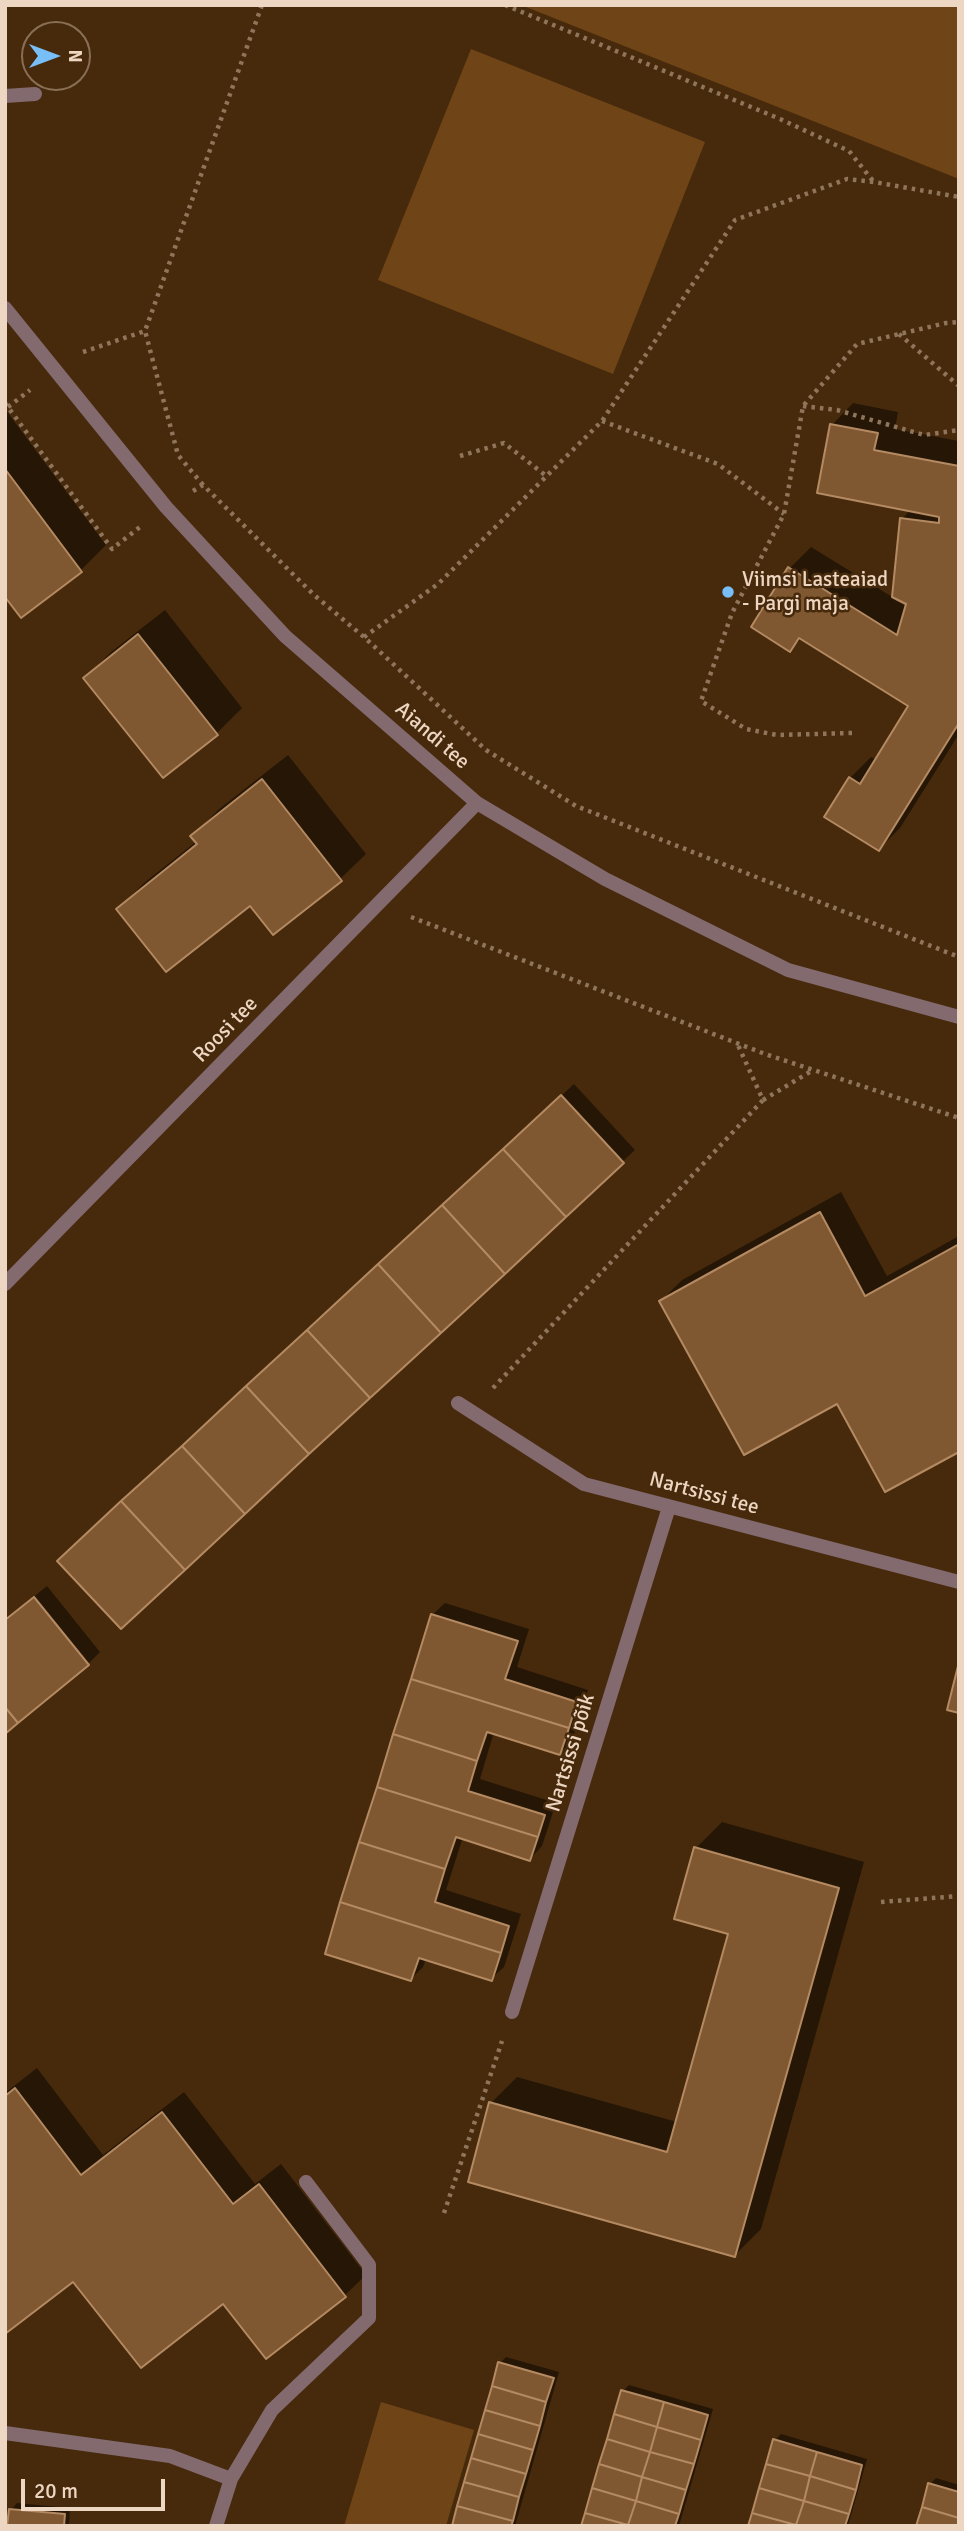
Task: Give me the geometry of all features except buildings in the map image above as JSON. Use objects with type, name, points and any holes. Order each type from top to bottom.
[{"type":"street","points":[[5,96],[34,94]]},
{"type":"street","name":"Aiandi tee","points":[[5,308],[166,507],[285,636],[477,803],[605,879],[788,970],[959,1017]]},
{"type":"street","name":"Roosi tee","points":[[5,1284],[477,803]]},
{"type":"street","name":"Nartsissi tee","points":[[458,1403],[584,1485],[959,1582]]},
{"type":"street","name":"Nartsissi põik","points":[[512,2012],[669,1507]]},
{"type":"street","points":[[216,2526],[231,2479],[272,2410],[369,2318],[369,2265],[306,2182]]},
{"type":"street","points":[[5,2433],[170,2456],[231,2479]]},
{"type":"path","points":[[203,485],[178,454],[145,331],[262,5]]},
{"type":"path","points":[[505,5],[849,150],[873,182]]},
{"type":"path","points":[[364,637],[438,584],[602,421],[735,220],[847,179],[959,197]]},
{"type":"path","points":[[852,733],[777,735],[746,729],[701,701],[732,613],[784,514],[803,405],[857,344],[959,322]]},
{"type":"path","points":[[898,334],[959,386]]},
{"type":"path","points":[[803,405],[837,410],[924,435],[959,430]]},
{"type":"path","points":[[602,421],[718,464],[784,514]]},
{"type":"path","points":[[460,456],[504,443],[545,475]]},
{"type":"path","points":[[486,750],[576,806],[959,957]]},
{"type":"path","points":[[378,904],[737,1043],[959,1118]]},
{"type":"path","points":[[737,1043],[763,1100]]},
{"type":"path","points":[[471,1411],[763,1100],[814,1070]]},
{"type":"path","points":[[881,1902],[959,1896]]},
{"type":"path","points":[[444,2213],[512,2012]]},
{"type":"shaded area","points":[[521,5],[959,5],[959,179]]},
{"type":"shaded area","points":[[471,49],[705,142],[613,374],[378,280]]},
{"type":"shaded area","points":[[381,2402],[474,2430],[446,2526],[344,2526]]},
{"type":"place","name":"Viimsi Lasteaiad - Pargi maja","points":[[728,592]]}]
